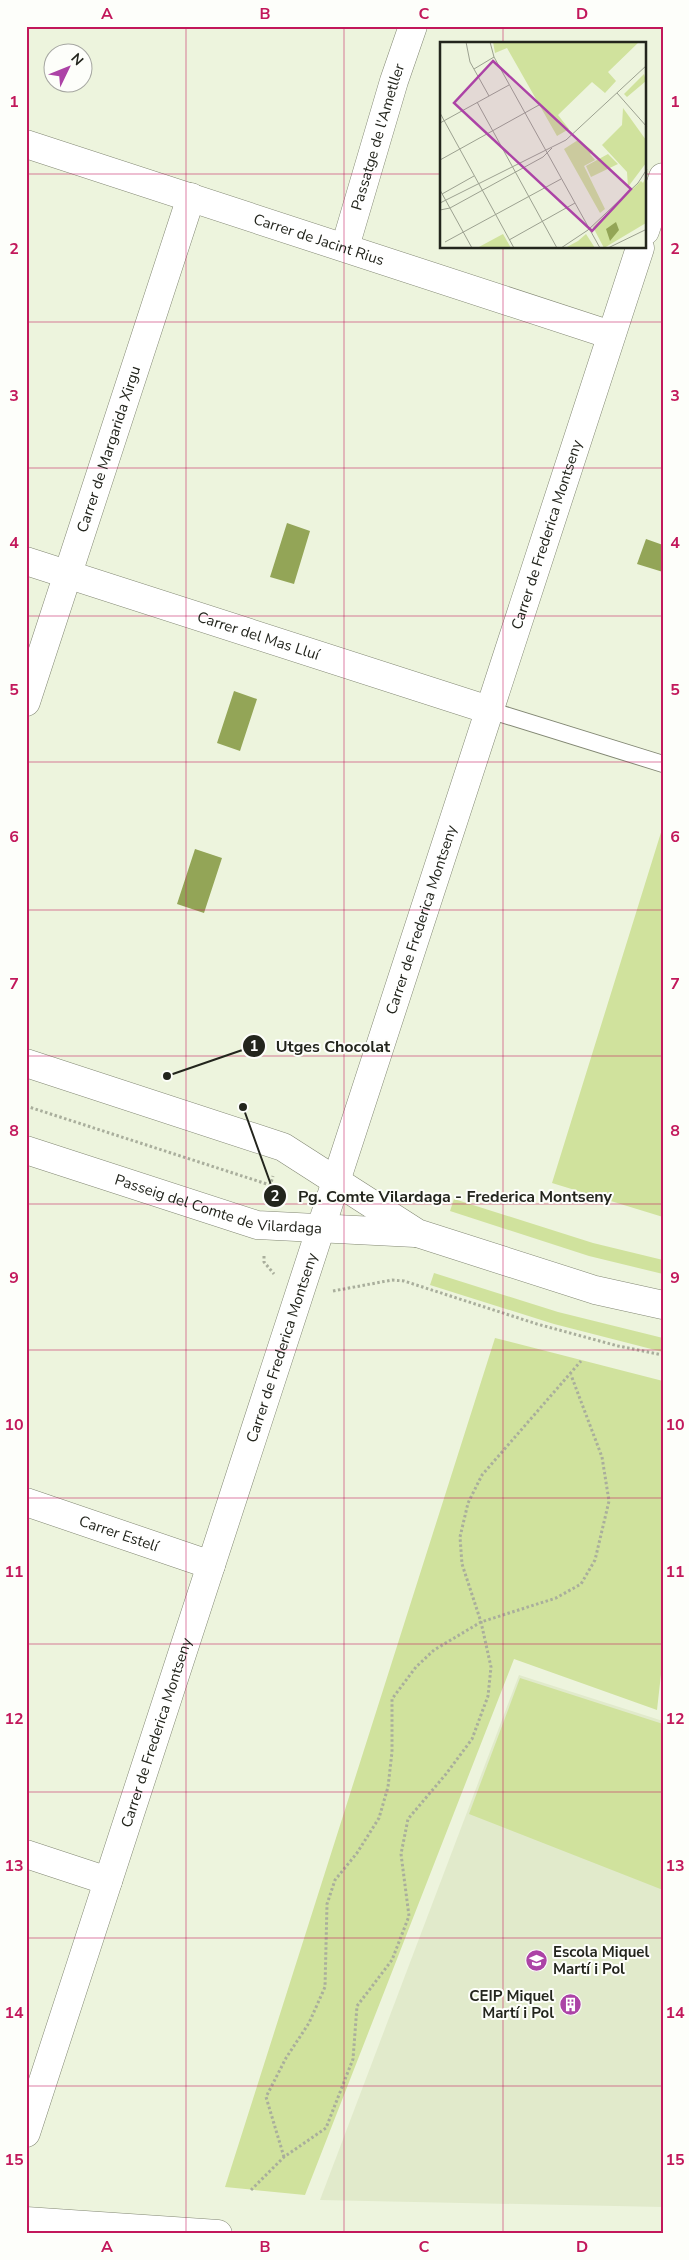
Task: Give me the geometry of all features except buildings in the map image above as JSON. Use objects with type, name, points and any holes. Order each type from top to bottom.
[{"type":"street","name":"Passatge de l'Ametller","points":[[345,247],[394,81],[413,26]]},
{"type":"street","name":"Carrer de Jacint Rius","points":[[26,144],[612,334]]},
{"type":"street","points":[[646,228],[663,178]]},
{"type":"street","name":"Carrer de Margarida Xirgu","points":[[26,702],[191,197]]},
{"type":"street","name":"Carrer de Frederica Montseny","points":[[26,2133],[640,249]]},
{"type":"street","name":"Carrer del Mas Lluí","points":[[26,561],[489,710]]},
{"type":"street","name":"Passeig del Comte de Vilardaga","points":[[26,1063],[283,1146],[417,1233],[595,1290],[663,1305]]},
{"type":"street","name":"Passeig del Comte de Vilardaga","points":[[26,1150],[257,1226],[417,1233]]},
{"type":"street","name":"Carrer Estelí","points":[[26,1502],[211,1564]]},
{"type":"street","points":[[26,1854],[108,1881]]},
{"type":"street","points":[[26,2221],[218,2234]]},
{"type":"lane","points":[[489,710],[663,764]]},
{"type":"path","name":"Passeig del Comte de Vilardaga","points":[[26,1106],[270,1185]]},
{"type":"path","name":"Passeig del Comte de Vilardaga","points":[[265,1200],[275,1170]]},
{"type":"path","points":[[266,1247],[264,1262],[273,1273],[279,1276]]},
{"type":"path","points":[[327,1290],[347,1289],[392,1280],[404,1281],[538,1324],[618,1346],[663,1355]]},
{"type":"path","points":[[251,2190],[284,2157],[326,2128],[353,2059],[357,2006],[392,1960],[409,1916],[401,1854],[408,1819],[446,1774],[472,1739],[488,1696],[491,1667],[480,1622],[462,1564],[460,1537],[468,1502],[482,1476],[581,1361]]},
{"type":"path","points":[[284,2157],[273,2128],[266,2097],[286,2058],[309,2023],[325,1987],[327,1904],[335,1880],[357,1853],[379,1818],[388,1787],[392,1752],[392,1699],[416,1667],[434,1650],[480,1622],[556,1598],[581,1584],[595,1560],[609,1501],[602,1457],[570,1374]]},
{"type":"shaded area","points":[[287,523],[310,531],[294,584],[270,577]]},
{"type":"shaded area","points":[[646,539],[663,545],[663,572],[637,564]]},
{"type":"shaded area","points":[[234,691],[257,699],[240,751],[217,743]]},
{"type":"shaded area","points":[[663,826],[663,1217],[552,1183]]},
{"type":"shaded area","points":[[195,849],[222,858],[204,913],[177,904]]},
{"type":"shaded area","points":[[454,1199],[593,1243],[663,1260],[663,1274],[589,1256],[450,1211]]},
{"type":"shaded area","points":[[434,1273],[558,1312],[663,1338],[663,1352],[554,1324],[430,1285]]},
{"type":"shaded area","points":[[495,1338],[663,1381],[663,1656],[657,1710],[514,1659],[305,2195],[225,2187]]},
{"type":"shaded area","name":"Escola Miquel Martí i Pol","points":[[519,1675],[663,1721],[663,2207],[320,2200]]},
{"type":"shaded area","points":[[520,1678],[663,1724],[663,1890],[469,1814]]},
{"type":"place","name":"Utges Chocolat","points":[[167,1076]]},
{"type":"place","name":"Pg. Comte Vilardaga - Frederica Montseny","points":[[243,1107]]},
{"type":"place","name":"Escola Miquel Martí i Pol","points":[[537,1961]]},
{"type":"place","name":"CEIP Miquel Martí i Pol","points":[[570,2005]]}]
